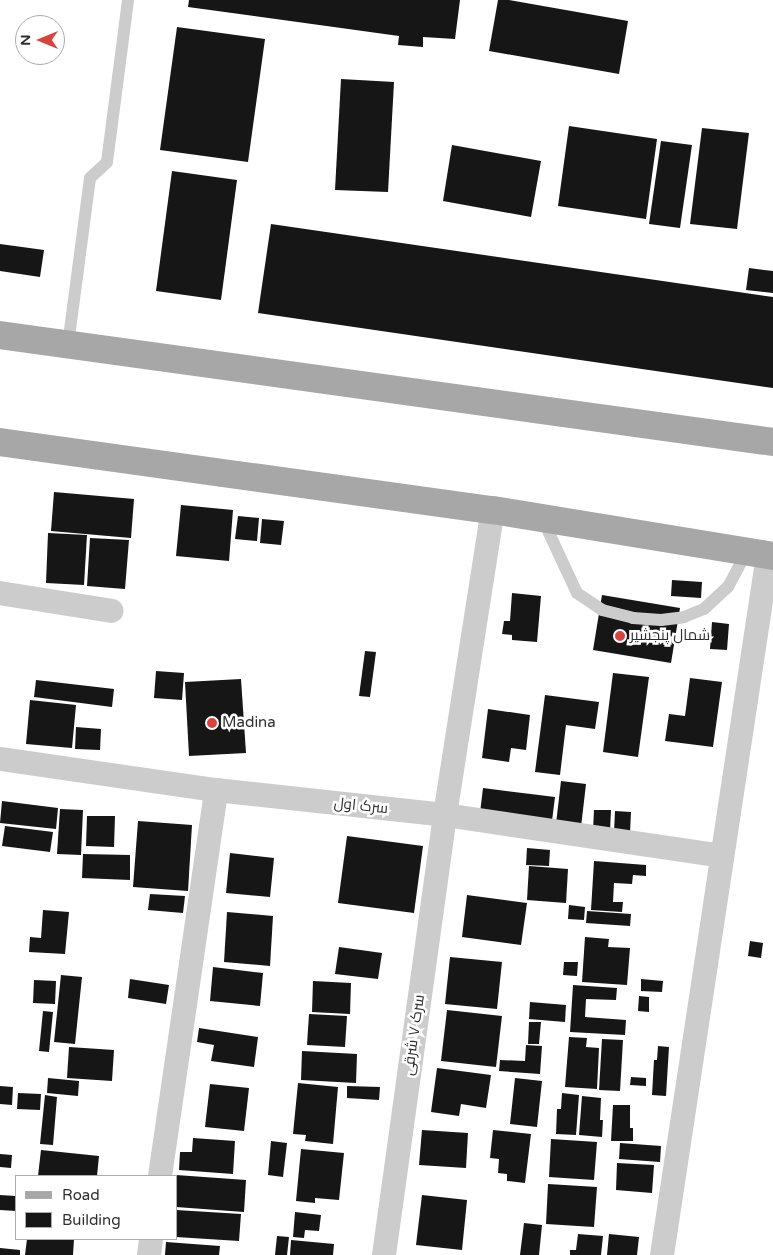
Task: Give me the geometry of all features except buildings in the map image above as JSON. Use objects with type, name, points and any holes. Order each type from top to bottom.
[{"type":"main road","points":[[0,335],[773,442]]},
{"type":"main road","points":[[0,442],[493,510],[763,554]]},
{"type":"street","name":"سرک ۷ شرقی","points":[[384,1255],[445,815],[493,510]]},
{"type":"street","points":[[662,1255],[722,856],[763,554]]},
{"type":"street","points":[[0,593],[112,611]]},
{"type":"street","name":"سرک‌ اول","points":[[0,759],[216,790],[445,815],[722,856]]},
{"type":"street","points":[[160,1175],[216,790]]},
{"type":"street","points":[[149,1255],[151,1240]]},
{"type":"lane","points":[[68,345],[90,178],[107,162],[128,0]]},
{"type":"lane","points":[[542,518],[577,593],[602,610],[633,618],[661,620],[676,618],[704,609],[763,554]]},
{"type":"place","name":"شمال پنجشیر","points":[[620,636]]},
{"type":"place","name":"Madina","points":[[212,723]]}]
